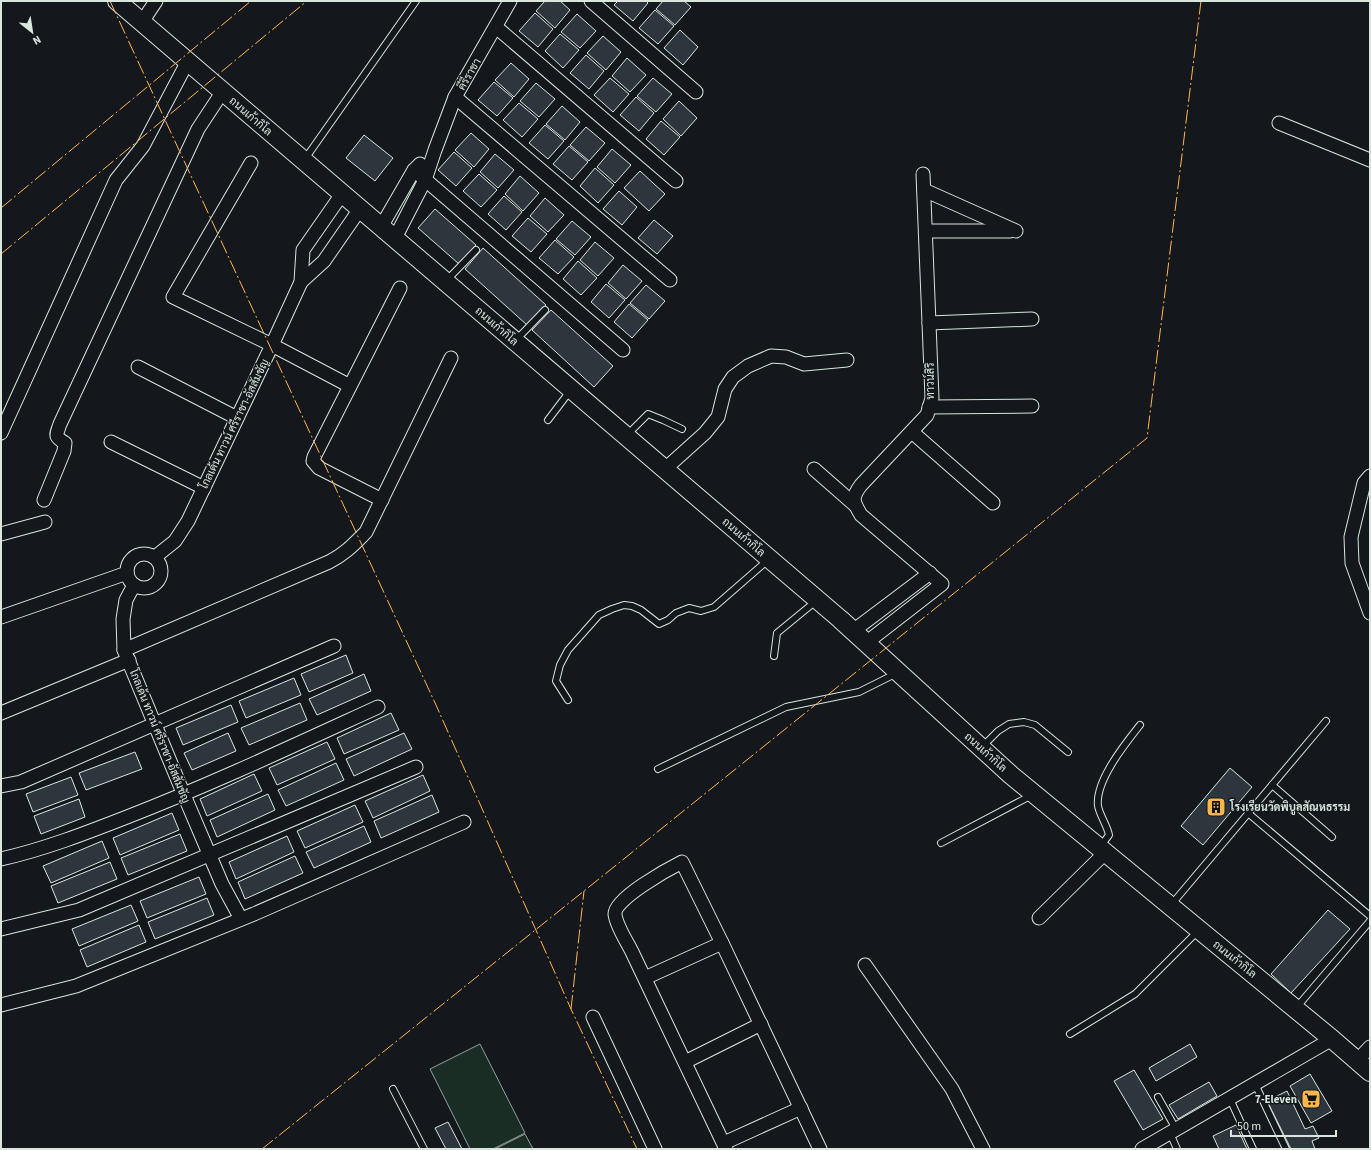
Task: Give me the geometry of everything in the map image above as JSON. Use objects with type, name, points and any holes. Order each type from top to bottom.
[{"type":"main road","name":"ถนนเก้ากิโล","points":[[118,1],[818,600],[1034,794],[1363,1066]]},
{"type":"street","points":[[142,22],[156,1]]},
{"type":"street","name":"คีรีราชา","points":[[395,238],[425,180],[455,97],[510,1]]},
{"type":"street","points":[[591,1],[696,92]]},
{"type":"street","points":[[496,27],[676,181]]},
{"type":"street","points":[[1,433],[116,180],[143,146],[188,61]]},
{"type":"street","points":[[44,500],[64,451],[65,443],[57,438],[56,434],[60,424],[198,129],[223,91]]},
{"type":"street","points":[[455,97],[670,280]]},
{"type":"street","points":[[1279,123],[1370,160]]},
{"type":"street","name":"คีรีราชา","points":[[381,227],[414,170],[435,150]]},
{"type":"street","points":[[251,163],[174,297],[272,345],[350,386]]},
{"type":"street","points":[[414,170],[622,350]]},
{"type":"street","name":"ทาวน์สิริ","points":[[855,505],[854,494],[927,415],[932,398],[923,174]]},
{"type":"street","points":[[924,190],[1016,231],[926,232]]},
{"type":"street","name":"โกลเด้น ทาวน์ ศรีราชา-อัสสัมชัญ","points":[[155,557],[175,541],[188,521],[301,282],[303,250],[342,194]]},
{"type":"street","name":"โกลเด้น ทาวน์ ศรีราชา-อัสสัมชัญ","points":[[301,282],[324,261],[360,209]]},
{"type":"street","points":[[382,500],[319,468],[313,461],[314,456],[400,288]]},
{"type":"street","points":[[929,323],[1032,319]]},
{"type":"street","points":[[665,469],[706,433],[718,417],[725,389],[732,377],[748,366],[771,356],[786,357],[804,364],[847,360]]},
{"type":"street","points":[[1,713],[341,556],[366,532],[452,358]]},
{"type":"street","points":[[138,366],[237,418]]},
{"type":"street","points":[[929,407],[1032,406]]},
{"type":"street","points":[[912,432],[993,503]]},
{"type":"street","points":[[111,442],[204,488]]},
{"type":"street","points":[[814,469],[855,505],[861,515],[942,584],[866,643]]},
{"type":"street","points":[[1370,476],[1364,483],[1351,537],[1352,563],[1370,613]]},
{"type":"street","points":[[1,534],[46,522]]},
{"type":"street","points":[[140,554],[148,554],[155,557],[160,563],[162,571],[160,579],[156,585],[148,588],[140,588],[130,579],[129,564],[133,557],[140,554]]},
{"type":"street","points":[[853,631],[930,573]]},
{"type":"street","points":[[1,617],[130,579]]},
{"type":"street","name":"โกลเด้น ทาวน์ ศรีราชา-อัสสัมชัญ","points":[[130,579],[123,619],[126,655],[222,884],[241,919]]},
{"type":"street","points":[[1,786],[21,782],[334,646]]},
{"type":"street","points":[[1,859],[25,854],[66,841],[184,795],[378,708]]},
{"type":"street","points":[[1,929],[79,910],[416,767]]},
{"type":"street","points":[[1,1005],[76,986],[241,919],[464,822]]},
{"type":"street","points":[[1039,918],[1102,851]]},
{"type":"street","points":[[801,1108],[725,1146],[615,916],[615,910],[620,903],[657,875],[682,862],[761,1024],[801,1108],[820,1149]]},
{"type":"street","points":[[645,978],[722,943]]},
{"type":"street","points":[[866,965],[952,1089],[983,1149]]},
{"type":"street","points":[[593,1016],[654,1149]]},
{"type":"street","points":[[685,1062],[761,1024]]},
{"type":"street","points":[[1142,1149],[1332,1039]]},
{"type":"street","points":[[1363,1066],[1370,1047]]},
{"type":"lane","points":[[304,161],[416,1]]},
{"type":"lane","points":[[446,281],[476,250]]},
{"type":"lane","points":[[515,341],[545,310]]},
{"type":"lane","points":[[548,420],[571,390]]},
{"type":"lane","points":[[626,436],[648,414],[682,429]]},
{"type":"lane","points":[[568,700],[556,681],[560,666],[568,650],[599,615],[624,605],[632,606],[641,610],[659,624],[668,620],[676,613],[688,608],[701,611],[714,607],[770,559]]},
{"type":"lane","points":[[774,656],[777,633],[818,600]]},
{"type":"lane","points":[[658,769],[786,707],[859,692],[898,672]]},
{"type":"lane","points":[[1170,906],[1326,721]]},
{"type":"lane","points":[[981,748],[998,731],[1009,724],[1024,722],[1035,725],[1068,752]]},
{"type":"lane","points":[[1102,851],[1109,835],[1101,816],[1098,805],[1098,795],[1102,782],[1120,750],[1140,725]]},
{"type":"lane","points":[[1272,785],[1332,837]]},
{"type":"lane","points":[[941,843],[1034,794]]},
{"type":"lane","points":[[1248,813],[1370,916]]},
{"type":"lane","points":[[1295,1009],[1370,921]]},
{"type":"lane","points":[[1070,1034],[1135,994],[1199,930]]},
{"type":"lane","points":[[1256,1084],[1286,1149]]},
{"type":"lane","points":[[392,1089],[424,1149]]},
{"type":"lane","points":[[1158,1097],[1173,1131],[1177,1149]]},
{"type":"lane","points":[[1230,1099],[1253,1149]]},
{"type":"green space","points":[[480,1044],[525,1133],[493,1149],[470,1149],[430,1069]]},
{"type":"green space","points":[[525,1134],[533,1149],[495,1149]]},
{"type":"building","points":[[545,1],[560,1],[570,10],[555,28],[536,11]]},
{"type":"building","points":[[618,1],[646,1],[648,3],[633,21],[614,5]]},
{"type":"building","points":[[663,1],[684,1],[691,7],[675,25],[656,9]]},
{"type":"building","points":[[655,10],[674,26],[658,44],[639,28]]},
{"type":"building","points":[[535,13],[553,29],[538,47],[519,31]]},
{"type":"building","points":[[577,14],[596,31],[580,48],[561,32]]},
{"type":"building","points":[[680,30],[698,47],[683,65],[664,48]]},
{"type":"building","points":[[560,34],[579,50],[563,68],[545,51]]},
{"type":"building","points":[[603,36],[621,52],[606,70],[587,53]]},
{"type":"building","points":[[586,55],[604,71],[589,89],[570,73]]},
{"type":"building","points":[[627,58],[646,75],[630,92],[612,76]]},
{"type":"building","points":[[511,63],[529,79],[514,97],[495,80]]},
{"type":"building","points":[[610,78],[629,94],[613,112],[594,95]]},
{"type":"building","points":[[653,78],[672,94],[656,112],[637,96]]},
{"type":"building","points":[[494,82],[513,98],[497,116],[478,100]]},
{"type":"building","points":[[536,83],[555,99],[539,117],[520,101]]},
{"type":"building","points":[[636,97],[654,113],[639,131],[620,115]]},
{"type":"building","points":[[679,101],[697,118],[681,136],[663,119]]},
{"type":"building","points":[[519,103],[538,119],[522,137],[503,120]]},
{"type":"building","points":[[562,106],[580,122],[565,140],[546,124]]},
{"type":"building","points":[[661,121],[680,137],[664,155],[646,139]]},
{"type":"building","points":[[545,125],[564,141],[548,159],[529,143]]},
{"type":"building","points":[[586,127],[605,143],[589,161],[570,145]]},
{"type":"building","points":[[471,133],[489,149],[474,167],[455,150]]},
{"type":"building","points":[[364,135],[393,158],[375,181],[346,158]]},
{"type":"building","points":[[569,146],[588,162],[572,180],[553,164]]},
{"type":"building","points":[[612,149],[631,165],[615,183],[597,167]]},
{"type":"building","points":[[454,152],[472,168],[456,186],[438,170]]},
{"type":"building","points":[[495,154],[514,170],[498,188],[480,172]]},
{"type":"building","points":[[595,168],[614,185],[598,203],[580,186]]},
{"type":"building","points":[[640,171],[665,194],[649,211],[624,188]]},
{"type":"building","points":[[479,174],[497,190],[481,207],[463,191]]},
{"type":"building","points":[[520,176],[539,193],[523,211],[505,194]]},
{"type":"building","points":[[619,191],[637,207],[622,225],[603,209]]},
{"type":"building","points":[[504,196],[522,212],[506,230],[488,214]]},
{"type":"building","points":[[545,198],[564,215],[548,232],[530,216]]},
{"type":"building","points":[[435,209],[476,245],[459,264],[418,228]]},
{"type":"building","points":[[528,218],[547,234],[531,252],[512,236]]},
{"type":"building","points":[[654,220],[673,236],[657,254],[638,238]]},
{"type":"building","points":[[572,221],[591,237],[575,255],[556,239]]},
{"type":"building","points":[[555,240],[574,257],[558,274],[539,258]]},
{"type":"building","points":[[595,242],[614,258],[598,276],[580,260]]},
{"type":"building","points":[[483,248],[546,305],[527,325],[465,269]]},
{"type":"building","points":[[578,261],[597,278],[581,295],[563,279]]},
{"type":"building","points":[[623,265],[642,281],[626,299],[608,283]]},
{"type":"building","points":[[606,284],[625,300],[609,318],[591,302]]},
{"type":"building","points":[[646,285],[665,301],[649,319],[630,303]]},
{"type":"building","points":[[629,304],[648,320],[632,338],[614,322]]},
{"type":"building","points":[[551,310],[613,366],[594,387],[532,330]]},
{"type":"building","points":[[346,655],[353,673],[309,692],[301,674]]},
{"type":"building","points":[[364,674],[371,691],[317,715],[309,699]]},
{"type":"building","points":[[294,678],[301,695],[246,718],[239,701]]},
{"type":"building","points":[[300,703],[307,720],[249,745],[241,728]]},
{"type":"building","points":[[231,705],[238,722],[183,745],[176,728]]},
{"type":"building","points":[[391,713],[399,730],[344,754],[337,738]]},
{"type":"building","points":[[228,733],[236,751],[192,770],[184,753]]},
{"type":"building","points":[[404,733],[412,749],[354,776],[346,759]]},
{"type":"building","points":[[327,742],[335,759],[277,785],[269,768]]},
{"type":"building","points":[[135,752],[142,769],[86,790],[79,773]]},
{"type":"building","points":[[336,763],[344,780],[286,806],[278,790]]},
{"type":"building","name":"โรงเรียนวัดพิบูลสัณหธรรม","points":[[1230,768],[1252,787],[1203,845],[1181,826]]},
{"type":"building","points":[[254,774],[262,791],[207,816],[200,799]]},
{"type":"building","points":[[423,775],[430,791],[373,818],[365,801]]},
{"type":"building","points":[[71,777],[78,795],[33,812],[26,794]]},
{"type":"building","points":[[268,794],[275,810],[217,837],[210,820]]},
{"type":"building","points":[[432,795],[439,812],[381,838],[374,821]]},
{"type":"building","points":[[79,799],[85,817],[41,834],[34,816]]},
{"type":"building","points":[[355,805],[363,822],[305,848],[297,831]]},
{"type":"building","points":[[172,813],[179,830],[120,855],[113,838]]},
{"type":"building","points":[[364,826],[371,842],[314,868],[306,852]]},
{"type":"building","points":[[180,834],[187,851],[128,875],[121,858]]},
{"type":"building","points":[[287,836],[294,852],[236,879],[229,862]]},
{"type":"building","points":[[102,841],[109,858],[51,883],[43,866]]},
{"type":"building","points":[[295,856],[303,873],[245,899],[238,882]]},
{"type":"building","points":[[110,862],[117,879],[58,903],[51,886]]},
{"type":"building","points":[[199,877],[206,894],[147,918],[140,901]]},
{"type":"building","points":[[207,898],[214,915],[155,939],[148,922]]},
{"type":"building","points":[[131,905],[138,921],[79,946],[72,929]]},
{"type":"building","points":[[1328,910],[1350,929],[1291,993],[1271,974]]},
{"type":"building","points":[[139,925],[146,942],[87,967],[80,950]]},
{"type":"building","points":[[1190,1044],[1197,1057],[1156,1081],[1149,1068]]},
{"type":"building","points":[[1134,1070],[1163,1119],[1143,1130],[1114,1081]]},
{"type":"building","name":"7-Eleven","points":[[1310,1074],[1332,1111],[1311,1123],[1290,1086]]},
{"type":"building","points":[[1209,1082],[1217,1096],[1178,1119],[1169,1105]]},
{"type":"building","points":[[1287,1091],[1305,1129],[1313,1126],[1319,1138],[1312,1141],[1315,1149],[1291,1149],[1267,1101]]},
{"type":"building","points":[[448,1122],[462,1149],[446,1149],[435,1128]]},
{"type":"building","points":[[1236,1125],[1247,1149],[1219,1149],[1213,1136]]},
{"type":"power","points":[[110,1],[436,705],[571,1009],[637,1149]]},
{"type":"power","points":[[1,208],[251,1]]},
{"type":"power","points":[[1,254],[307,1]]},
{"type":"power","points":[[262,1149],[1147,438],[1201,1]]},
{"type":"power","points":[[571,1009],[584,891]]},
{"type":"place","name":"โรงเรียนวัดพิบูลสัณหธรรม","points":[[1216,807]]},
{"type":"place","name":"7-Eleven","points":[[1311,1099]]}]
